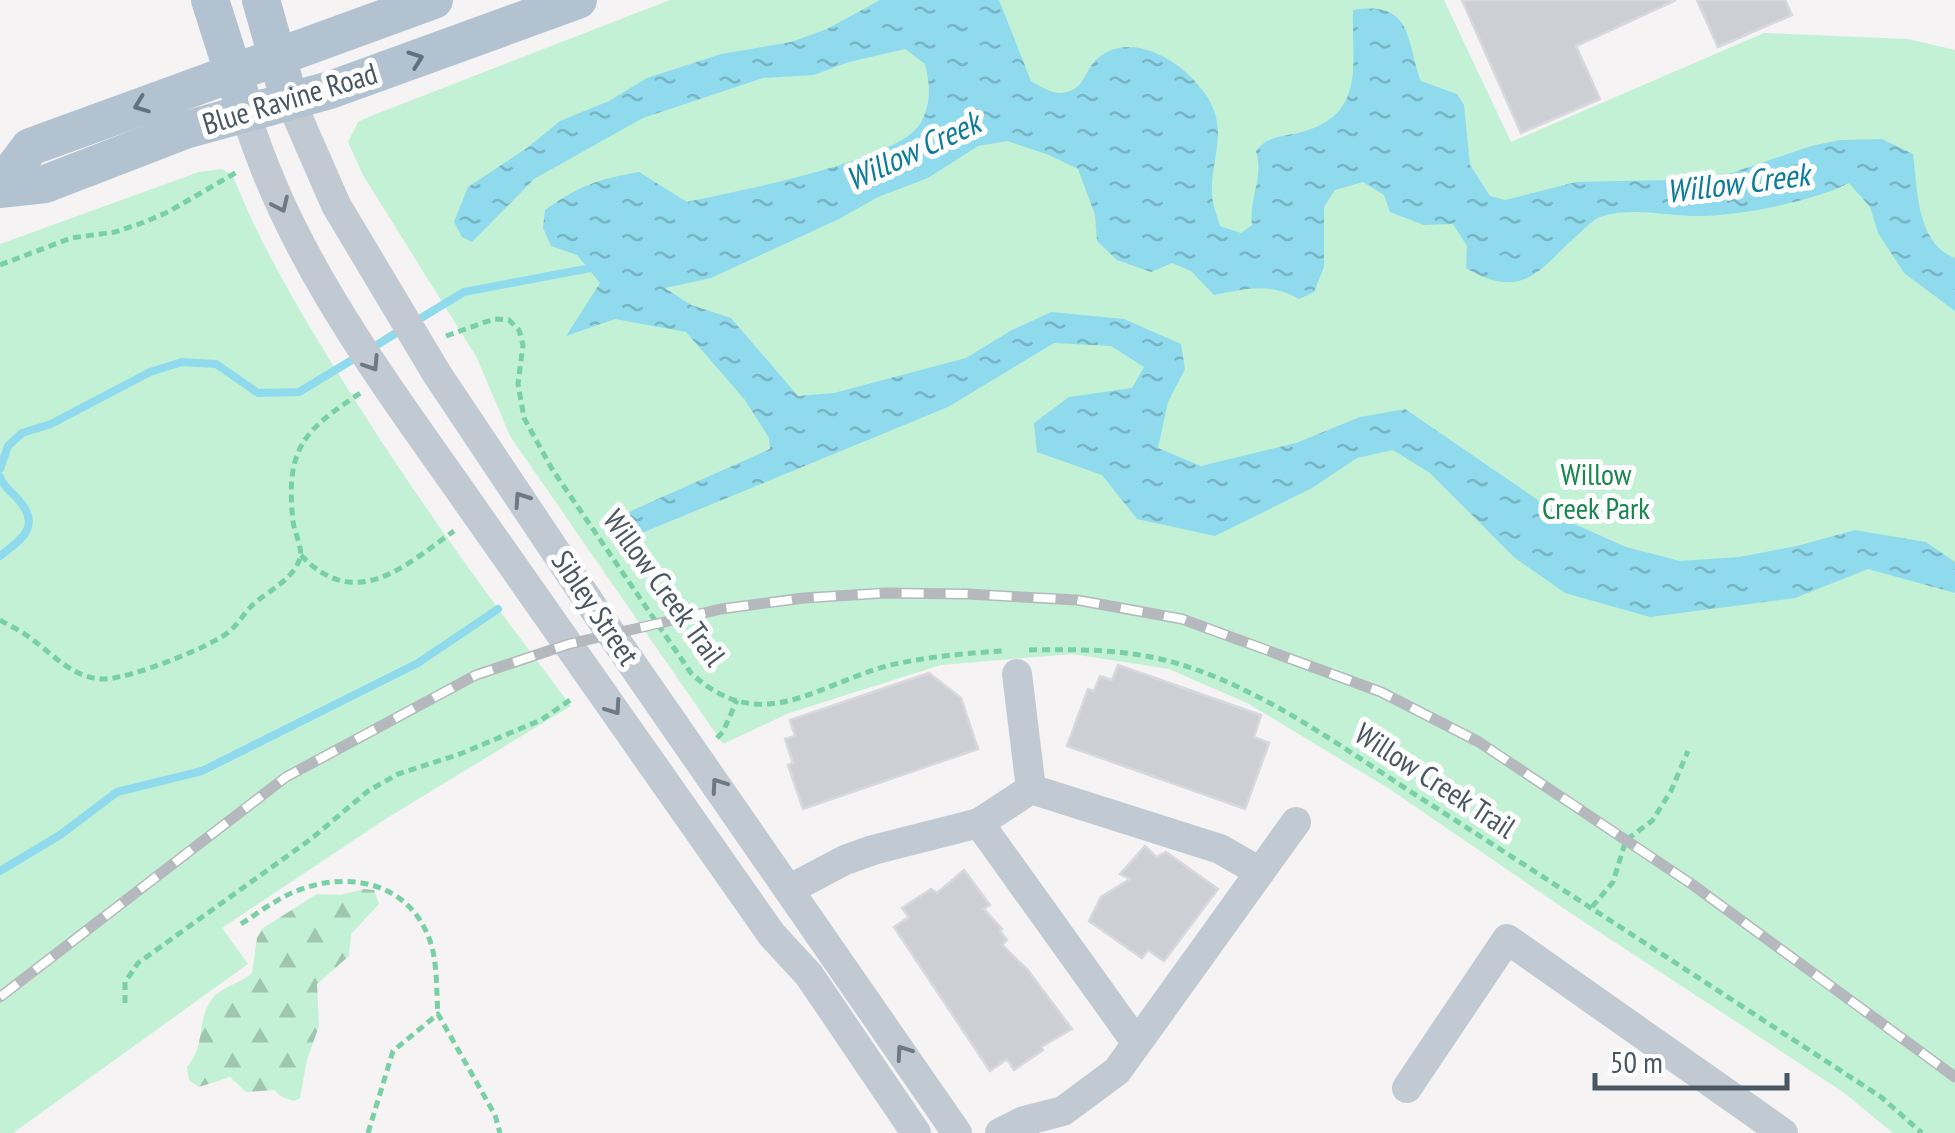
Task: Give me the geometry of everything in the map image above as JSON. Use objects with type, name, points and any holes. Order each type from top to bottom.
[{"type":"main road","name":"Sibley Street","points":[[210,0],[246,114]]},
{"type":"main road","name":"Sibley Street","points":[[261,0],[291,102]]},
{"type":"main road","name":"Blue Ravine Road","points":[[0,188],[30,147],[434,0]]},
{"type":"main road","name":"Blue Ravine Road","points":[[0,188],[45,184],[185,130],[291,102],[578,0]]},
{"type":"street","name":"Sibley Street","points":[[291,102],[336,204],[437,374],[957,1133]]},
{"type":"street","name":"Sibley Street","points":[[246,114],[261,162],[286,214],[347,325],[397,402],[772,935],[808,975],[916,1133]]},
{"type":"street","points":[[1017,674],[1031,789]]},
{"type":"street","points":[[790,889],[873,850],[979,823],[1031,789]]},
{"type":"street","points":[[1031,789],[1220,849],[1260,872]]},
{"type":"street","points":[[1000,1133],[1024,1120],[1064,1111],[1118,1072],[1296,822]]},
{"type":"street","points":[[979,823],[1136,1042]]},
{"type":"street","points":[[1408,1088],[1508,939],[1784,1133]]},
{"type":"path","points":[[0,265],[72,238],[115,232],[142,223],[237,172]]},
{"type":"path","name":"Willow Creek Trail","points":[[447,336],[494,318],[509,320],[519,330],[519,404],[552,469],[691,673],[706,686],[737,700],[785,704],[891,665],[984,652],[1091,648],[1178,663],[1232,684],[1331,741],[1881,1097],[1922,1133]]},
{"type":"path","points":[[364,390],[321,419],[304,436],[294,456],[290,494],[301,555],[337,582],[362,582],[392,574],[418,560],[478,516]]},
{"type":"path","points":[[0,620],[77,673],[104,679],[118,676],[212,642],[230,631],[250,607],[286,579],[301,555]]},
{"type":"path","points":[[125,1003],[125,982],[138,963],[311,839],[368,790],[398,774],[460,754],[541,720],[593,679]]},
{"type":"path","points":[[715,740],[723,732],[737,700]]},
{"type":"path","points":[[1592,907],[1613,882],[1626,840],[1652,821],[1688,751]]},
{"type":"path","points":[[241,924],[292,893],[328,882],[356,880],[388,889],[416,913],[430,939],[438,1014],[495,1116],[500,1133]]},
{"type":"path","points":[[368,1133],[396,1044],[438,1014]]},
{"type":"green space","name":"Willow Creek Park","points":[[670,0],[1444,0],[1511,142],[1764,33],[1908,39],[1955,50],[1955,1133],[1893,1133],[1843,1092],[1388,788],[1247,703],[1169,669],[1072,654],[941,665],[789,713],[723,744],[510,436],[477,358],[363,175],[348,142],[358,122],[371,116]]},
{"type":"green space","points":[[222,169],[233,176],[280,276],[363,414],[449,541],[571,706],[387,818],[222,928],[248,964],[13,1133],[0,1133],[0,244],[199,172]]},
{"type":"green space","points":[[374,890],[379,904],[351,934],[349,956],[317,984],[319,1026],[300,1098],[294,1101],[274,1090],[246,1092],[230,1077],[199,1087],[189,1080],[187,1067],[197,1049],[207,1007],[221,991],[252,973],[257,938],[263,928],[317,894],[341,895]]},
{"type":"water","points":[[880,0],[999,0],[1031,81],[1053,92],[1078,87],[1093,63],[1111,50],[1143,49],[1174,63],[1199,86],[1214,111],[1218,135],[1213,204],[1220,226],[1241,233],[1252,225],[1258,170],[1256,151],[1270,140],[1320,125],[1346,101],[1353,68],[1353,10],[1387,11],[1397,18],[1409,39],[1421,81],[1457,94],[1464,105],[1470,165],[1490,196],[1505,200],[1576,182],[1714,179],[1811,146],[1840,140],[1882,139],[1913,154],[1926,228],[1942,251],[1955,258],[1955,311],[1904,273],[1878,233],[1870,207],[1849,183],[1794,202],[1729,214],[1634,212],[1600,217],[1543,268],[1518,281],[1504,282],[1466,268],[1467,246],[1453,224],[1424,225],[1390,212],[1384,195],[1363,182],[1335,190],[1324,207],[1324,267],[1314,292],[1299,299],[1268,289],[1214,295],[1191,271],[1172,263],[1151,272],[1117,260],[1097,241],[1095,215],[1078,169],[1007,141],[978,146],[928,178],[878,197],[711,278],[665,288],[691,305],[731,318],[798,396],[834,393],[966,358],[1051,312],[1124,319],[1181,344],[1185,369],[1168,402],[1158,448],[1201,466],[1296,443],[1360,417],[1405,409],[1570,522],[1626,547],[1680,561],[1739,557],[1855,530],[1926,542],[1955,562],[1955,593],[1868,569],[1795,598],[1650,617],[1565,593],[1515,558],[1430,473],[1393,450],[1357,458],[1312,488],[1215,536],[1137,519],[1102,475],[1037,452],[1034,423],[1069,397],[1132,388],[1144,367],[1111,346],[1054,343],[948,407],[615,544],[604,523],[770,449],[769,438],[745,400],[686,332],[615,319],[566,336],[600,283],[577,255],[551,246],[543,228],[545,210],[589,185],[639,172],[687,202],[775,183],[881,150],[906,138],[920,124],[929,94],[925,64],[905,49],[814,75],[763,78],[643,118],[534,179],[472,242],[462,237],[454,222],[468,187],[560,121],[609,101],[647,78],[721,54],[791,42],[827,29]]},
{"type":"building","points":[[1462,0],[1676,0],[1576,46],[1600,99],[1521,133]]},
{"type":"building","points":[[1697,0],[1785,0],[1792,15],[1718,47]]},
{"type":"building","points":[[1118,665],[1261,715],[1254,737],[1269,743],[1245,809],[1067,746],[1088,689],[1094,691],[1100,676],[1112,680]]},
{"type":"building","points":[[929,673],[961,698],[978,749],[803,809],[788,765],[793,763],[785,739],[795,736],[790,720]]},
{"type":"building","points":[[1145,846],[1156,857],[1166,852],[1218,889],[1164,961],[1148,950],[1142,958],[1089,921],[1101,897],[1130,879],[1120,874]]},
{"type":"building","points":[[964,870],[990,905],[984,909],[1002,929],[1007,940],[1002,945],[1027,969],[1072,1029],[1041,1047],[1043,1050],[1014,1070],[1007,1059],[990,1071],[894,927],[909,917],[902,908],[931,889],[937,893]]},
{"type":"waterway","name":"Willow Creek","points":[[416,321],[464,292],[596,267]]},
{"type":"waterway","name":"Willow Creek","points":[[369,350],[404,328]]},
{"type":"waterway","name":"Willow Creek","points":[[0,469],[8,446],[22,433],[51,424],[150,372],[182,362],[216,364],[258,393],[299,392],[357,357]]},
{"type":"waterway","name":"Willow Creek","points":[[0,477],[29,520],[25,533],[0,556]]},
{"type":"waterway","points":[[0,871],[60,835],[117,792],[202,771],[418,663],[498,609]]},
{"type":"railway","points":[[0,997],[286,777],[476,675],[569,644],[721,609],[885,593],[967,594],[1077,600],[1182,619],[1381,692],[1479,742],[1693,885],[1955,1077]]}]
